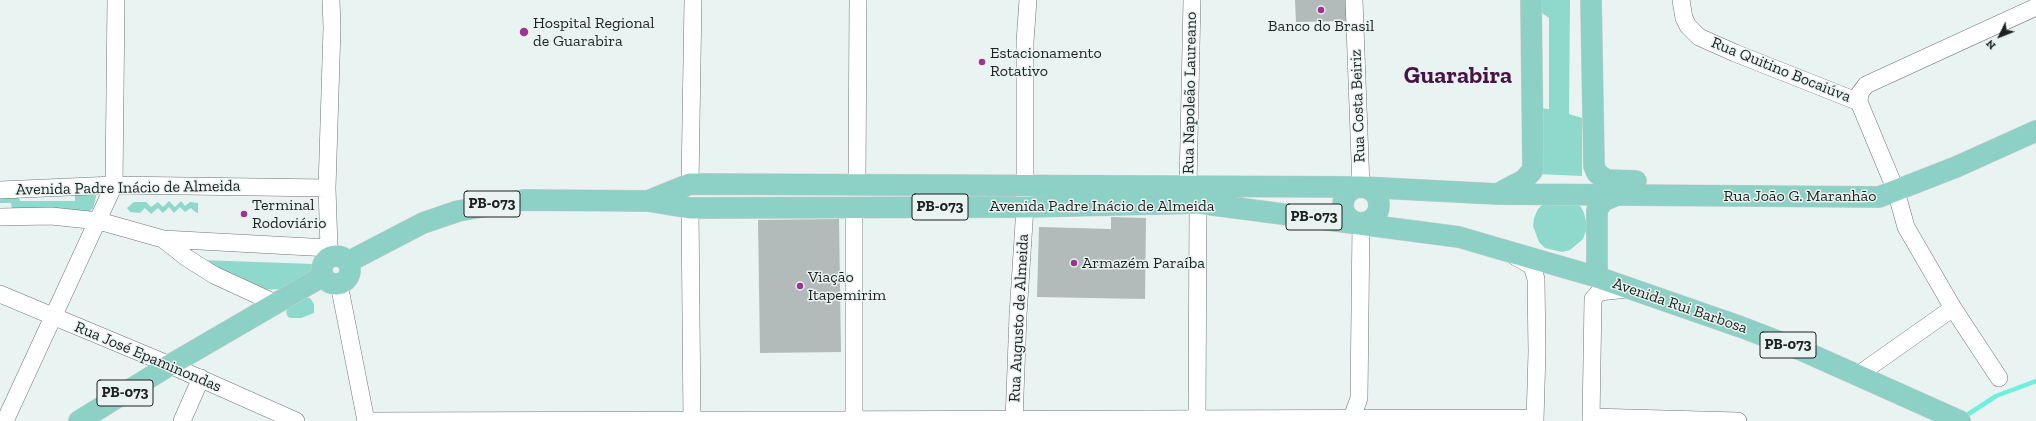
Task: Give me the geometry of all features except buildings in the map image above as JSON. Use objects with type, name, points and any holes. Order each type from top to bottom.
[{"type":"main road","points":[[1497,194],[1524,180],[1532,171],[1531,0]]},
{"type":"main road","name":"Rua João G. Maranhão","points":[[1591,0],[1593,163],[1595,170],[1600,176],[1612,181],[1880,183],[1896,191]]},
{"type":"main road","points":[[1896,191],[1956,167],[2036,131]]},
{"type":"main road","name":"Avenida Padre Inácio de Almeida","points":[[648,201],[690,184],[1025,187],[1193,195],[1361,223],[1459,237],[1597,277]]},
{"type":"main road","points":[[690,184],[701,189],[703,196],[701,203],[690,208]]},
{"type":"main road","points":[[854,207],[848,204],[844,195],[847,188],[856,185]]},
{"type":"main road","name":"Avenida Padre Inácio de Almeida","points":[[336,255],[458,211],[523,200],[648,201],[690,208],[1025,207],[1193,195],[1361,187],[1497,194],[1532,194]]},
{"type":"main road","points":[[1361,187],[1373,192],[1379,203],[1376,215],[1367,222],[1361,223]]},
{"type":"main road","name":"Rua João G. Maranhão","points":[[1532,194],[1879,198],[1896,191]]},
{"type":"main road","points":[[1597,277],[1597,210],[1603,201],[1617,195]]},
{"type":"main road","points":[[331,280],[347,280],[349,275],[350,266],[336,255]]},
{"type":"main road","name":"Avenida Rui Barbosa","points":[[1597,277],[1741,327],[1801,350],[1951,417]]},
{"type":"main road","name":"PB-073","points":[[79,421],[170,365],[277,304],[331,280]]},
{"type":"street","points":[[5,421],[52,316],[99,221],[114,185],[116,0]]},
{"type":"street","points":[[331,0],[332,28],[327,188],[336,255]]},
{"type":"street","points":[[690,184],[693,0]]},
{"type":"street","points":[[856,185],[858,0]]},
{"type":"street","name":"Rua Augusto de Almeida","points":[[1014,420],[1018,315],[1025,207],[1025,42],[1028,0]]},
{"type":"street","name":"Rua Napoleão Laureano","points":[[1192,0],[1193,195],[1197,420]]},
{"type":"street","name":"Rua Costa Beiriz","points":[[1354,0],[1361,187]]},
{"type":"street","name":"Rua Quitino Bocaiúva","points":[[1681,0],[1684,18],[1688,26],[1699,37],[1735,53],[1859,102],[1896,191],[1906,227],[1953,308],[2000,378]]},
{"type":"street","points":[[1859,102],[1860,93],[1866,85],[2036,7]]},
{"type":"street","name":"Avenida Padre Inácio de Almeida","points":[[0,190],[114,185],[327,188]]},
{"type":"street","points":[[854,207],[854,420]]},
{"type":"street","points":[[690,208],[692,421]]},
{"type":"street","name":"Avenida Padre Inácio de Almeida","points":[[0,217],[51,216],[99,221],[163,239],[336,255]]},
{"type":"street","points":[[1351,420],[1359,398],[1361,223]]},
{"type":"street","points":[[163,239],[187,258],[214,274],[277,304]]},
{"type":"street","points":[[356,421],[1535,420],[1537,352],[1536,280],[1532,266],[1493,247]]},
{"type":"street","points":[[331,280],[366,421]]},
{"type":"street","points":[[1629,289],[1599,292],[1593,299],[1591,419],[1738,421]]},
{"type":"street","name":"Rua José Epaminondas","points":[[0,294],[170,365],[296,421]]},
{"type":"street","points":[[1858,375],[1953,308]]},
{"type":"street","points":[[182,421],[200,378]]},
{"type":"street","points":[[1359,398],[1369,420]]},
{"type":"green space","points":[[1539,0],[1570,0],[1569,114],[1582,118],[1582,176],[1537,174],[1538,108],[1549,109],[1549,18],[1539,11]]},
{"type":"green space","points":[[0,193],[18,195],[20,201],[75,201],[75,193],[97,193],[93,208],[88,213],[12,210],[11,203],[0,203]]},
{"type":"green space","points":[[1571,200],[1581,207],[1584,213],[1586,231],[1583,239],[1570,250],[1562,252],[1545,248],[1539,242],[1533,226],[1534,218],[1538,209],[1544,203]]},
{"type":"green space","points":[[169,201],[175,207],[181,201],[185,206],[190,202],[198,203],[198,213],[191,208],[185,212],[180,207],[174,213],[169,207],[163,213],[158,208],[151,214],[145,208],[140,213],[130,212],[127,208],[134,202],[146,202],[151,207],[158,202],[163,207]]},
{"type":"green space","points":[[199,260],[313,264],[318,267],[318,269],[281,289],[260,290]]},
{"type":"green space","points":[[305,298],[310,298],[314,304],[314,313],[301,318],[288,317],[286,312],[288,308]]},
{"type":"waterway","points":[[1964,417],[1996,396],[2036,381]]},
{"type":"place","name":"Banco do Brasil","points":[[1321,10]]},
{"type":"place","name":"Hospital Regional de Guarabira","points":[[524,32]]},
{"type":"place","name":"Estacionamento Rotativo","points":[[982,62]]},
{"type":"place","name":"Terminal Rodoviário","points":[[244,214]]},
{"type":"place","name":"Armazém Paraíba","points":[[1074,263]]},
{"type":"place","name":"Viação Itapemirim","points":[[800,286]]},
{"type":"district","name":"Guarabira","points":[[1458,76]]}]
